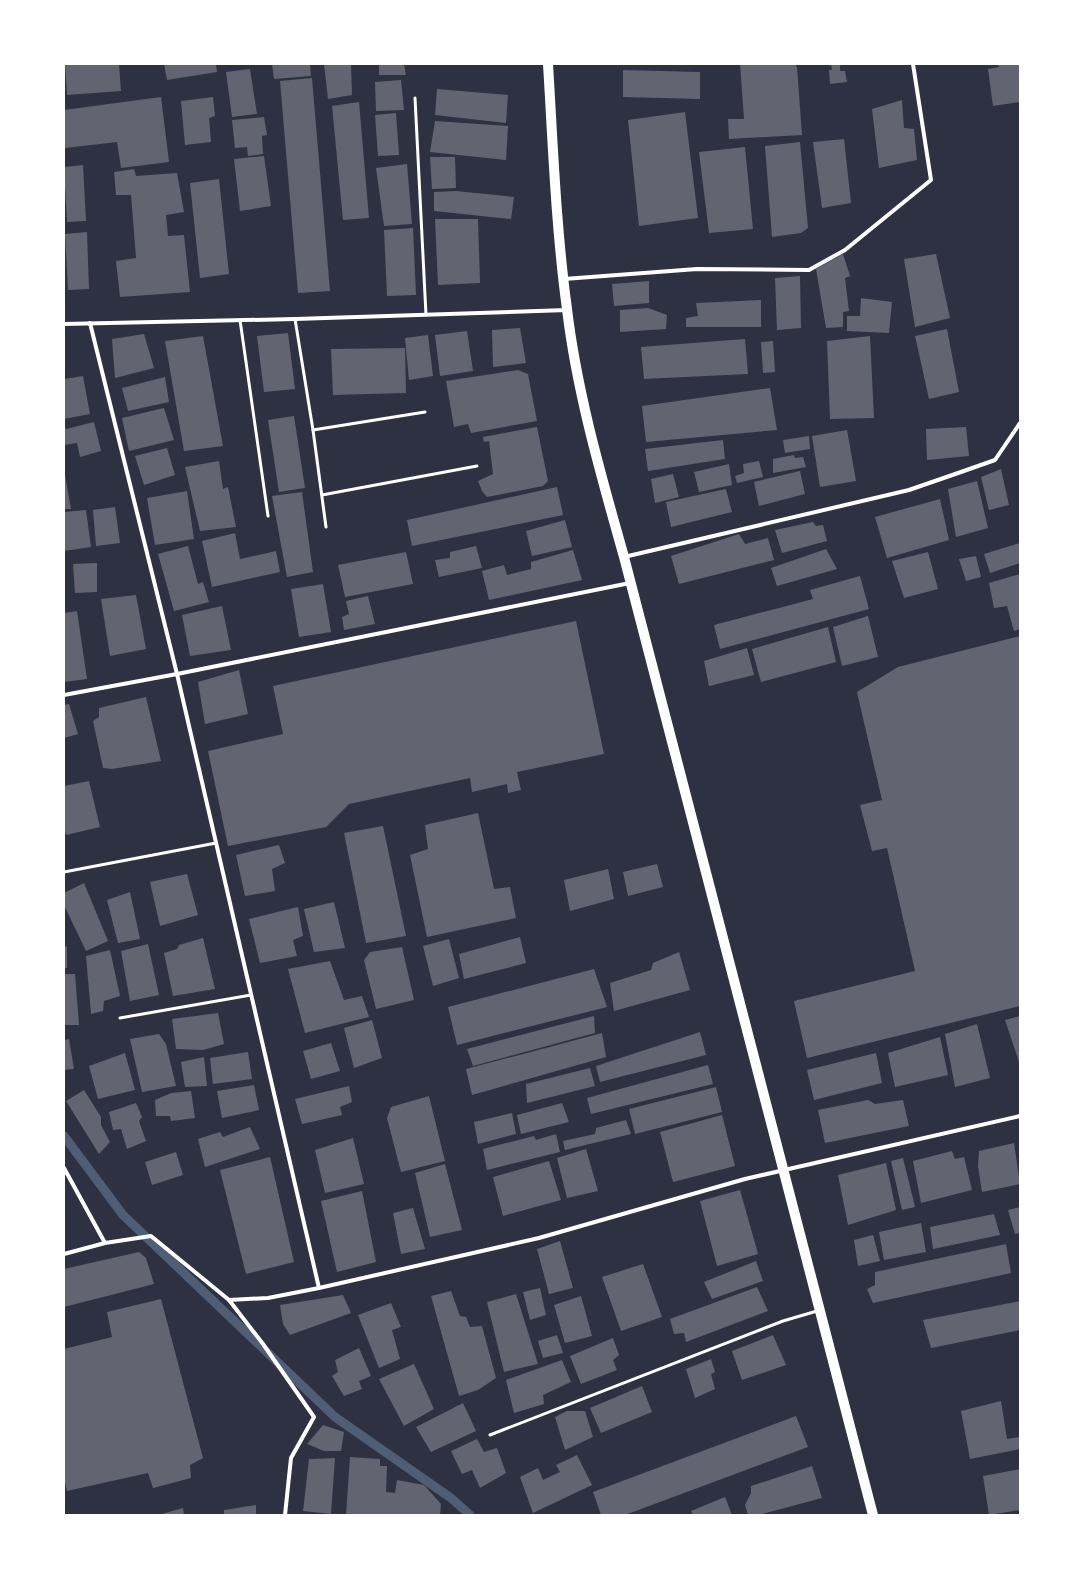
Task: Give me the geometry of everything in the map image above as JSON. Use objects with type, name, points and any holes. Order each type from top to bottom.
[{"type":"main road","points":[[548,64],[559,245],[576,367],[592,445],[624,557],[873,1515]]},
{"type":"street","points":[[563,279],[697,269],[809,270],[845,250],[931,180],[913,64]]},
{"type":"street","points":[[64,324],[295,319],[567,310]]},
{"type":"street","points":[[90,323],[177,674],[318,1288]]},
{"type":"street","points":[[624,557],[909,490],[995,460],[1020,423]]},
{"type":"street","points":[[64,695],[177,674],[630,583]]},
{"type":"street","points":[[229,1300],[268,1298],[318,1288],[539,1238],[745,1179],[1020,1116]]},
{"type":"street","points":[[64,1168],[105,1243]]},
{"type":"street","points":[[64,1254],[105,1243],[151,1236],[229,1300],[263,1344],[314,1417],[291,1458],[285,1515]]},
{"type":"lane","points":[[414,98],[426,315]]},
{"type":"lane","points":[[295,319],[313,430],[326,527]]},
{"type":"lane","points":[[240,320],[268,516]]},
{"type":"lane","points":[[313,430],[425,412]]},
{"type":"lane","points":[[322,495],[477,466]]},
{"type":"lane","points":[[64,872],[216,843]]},
{"type":"lane","points":[[120,1018],[251,995]]},
{"type":"lane","points":[[490,1435],[783,1321],[819,1310]]},
{"type":"building","points":[[65,64],[119,64],[121,91],[67,95]]},
{"type":"building","points":[[164,64],[216,64],[217,72],[167,80]]},
{"type":"building","points":[[272,64],[310,64],[311,76],[274,79]]},
{"type":"building","points":[[324,64],[351,64],[352,95],[328,99]]},
{"type":"building","points":[[379,64],[404,64],[406,75],[379,75]]},
{"type":"building","points":[[740,64],[795,64],[797,67],[802,135],[729,139],[728,119],[744,119]]},
{"type":"building","points":[[831,64],[840,64],[840,71],[845,71],[847,82],[830,84],[829,70],[832,70]]},
{"type":"building","points":[[998,64],[1020,64],[1020,102],[993,106],[988,69],[999,67]]},
{"type":"building","points":[[250,69],[257,114],[232,117],[226,72]]},
{"type":"building","points":[[623,70],[700,72],[700,99],[623,97]]},
{"type":"building","points":[[312,78],[330,291],[298,293],[280,81]]},
{"type":"building","points":[[401,80],[404,110],[376,111],[375,82]]},
{"type":"building","points":[[437,89],[508,95],[506,123],[435,115]]},
{"type":"building","points":[[161,97],[169,162],[121,168],[117,142],[65,148],[64,110]]},
{"type":"building","points":[[213,97],[215,116],[209,118],[211,142],[185,145],[181,101]]},
{"type":"building","points":[[902,100],[904,128],[914,129],[917,160],[879,168],[872,109]]},
{"type":"building","points":[[359,102],[369,218],[343,220],[332,106]]},
{"type":"building","points":[[685,112],[698,218],[639,226],[628,120]]},
{"type":"building","points":[[396,113],[399,155],[378,156],[375,115]]},
{"type":"building","points":[[264,117],[267,135],[262,136],[263,154],[248,156],[247,147],[235,148],[232,120]]},
{"type":"building","points":[[435,121],[508,126],[506,160],[430,152]]},
{"type":"building","points":[[844,139],[851,203],[822,208],[813,142]]},
{"type":"building","points":[[800,142],[808,228],[801,233],[772,237],[765,146]]},
{"type":"building","points":[[745,147],[753,229],[709,233],[699,152]]},
{"type":"building","points":[[264,156],[271,206],[240,211],[234,159]]},
{"type":"building","points":[[430,157],[455,157],[456,188],[432,189]]},
{"type":"building","points":[[407,164],[412,224],[384,226],[376,168]]},
{"type":"building","points":[[83,165],[86,221],[67,222],[64,167]]},
{"type":"building","points":[[134,169],[136,176],[177,173],[184,212],[166,215],[168,236],[184,235],[190,292],[120,297],[116,261],[136,258],[131,195],[116,195],[114,172]]},
{"type":"building","points":[[219,179],[229,274],[200,278],[190,183]]},
{"type":"building","points":[[456,191],[514,197],[511,219],[434,211],[434,192]]},
{"type":"building","points":[[435,219],[478,219],[480,283],[438,285]]},
{"type":"building","points":[[413,228],[416,295],[387,296],[384,230]]},
{"type":"building","points":[[87,232],[89,289],[68,290],[65,234]]},
{"type":"building","points":[[843,254],[850,276],[845,278],[849,311],[843,312],[843,327],[826,328],[816,269]]},
{"type":"building","points":[[936,254],[950,318],[915,327],[904,259]]},
{"type":"building","points":[[800,276],[801,328],[777,330],[775,278]]},
{"type":"building","points":[[649,281],[649,303],[614,306],[612,284]]},
{"type":"building","points":[[861,298],[892,302],[889,333],[847,331],[847,316],[860,316]]},
{"type":"building","points":[[761,300],[761,327],[686,327],[686,318],[698,316],[696,303]]},
{"type":"building","points":[[648,308],[667,315],[666,329],[620,332],[620,310]]},
{"type":"building","points":[[520,328],[526,363],[493,367],[492,330]]},
{"type":"building","points":[[947,329],[959,392],[929,399],[915,336]]},
{"type":"building","points":[[467,331],[473,371],[440,376],[435,335]]},
{"type":"building","points":[[288,333],[295,389],[264,392],[257,336]]},
{"type":"building","points":[[144,334],[154,368],[115,378],[112,339]]},
{"type":"building","points":[[428,335],[433,376],[409,380],[405,338]]},
{"type":"building","points":[[203,336],[223,446],[184,451],[165,341]]},
{"type":"building","points":[[870,336],[874,418],[830,419],[827,341]]},
{"type":"building","points":[[745,339],[748,374],[644,379],[641,347]]},
{"type":"building","points":[[773,341],[775,372],[763,373],[761,342]]},
{"type":"building","points":[[405,348],[406,393],[333,395],[331,349]]},
{"type":"building","points":[[518,370],[528,374],[537,421],[471,433],[468,424],[454,427],[446,381]]},
{"type":"building","points":[[83,376],[90,414],[64,419],[64,379]]},
{"type":"building","points":[[165,377],[169,402],[128,411],[122,388]]},
{"type":"building","points":[[770,388],[777,430],[646,442],[642,406]]},
{"type":"building","points":[[164,408],[174,440],[129,451],[122,418]]},
{"type":"building","points":[[294,416],[305,488],[279,492],[268,420]]},
{"type":"building","points":[[94,422],[101,451],[80,457],[77,443],[64,445],[64,426],[66,429]]},
{"type":"building","points":[[537,427],[548,481],[543,486],[487,497],[482,491],[478,481],[493,474],[489,441],[484,442],[483,437]]},
{"type":"building","points":[[966,427],[969,456],[927,460],[926,429]]},
{"type":"building","points":[[847,430],[856,481],[820,487],[812,436]]},
{"type":"building","points":[[809,436],[810,449],[785,453],[783,440]]},
{"type":"building","points":[[723,440],[725,459],[648,471],[645,449]]},
{"type":"building","points":[[167,448],[175,475],[144,485],[135,456]]},
{"type":"building","points":[[794,455],[795,458],[803,457],[806,467],[773,473],[773,459]]},
{"type":"building","points":[[219,461],[223,489],[228,487],[236,527],[200,531],[185,467]]},
{"type":"building","points":[[759,461],[763,477],[737,483],[735,476],[744,473],[743,464]]},
{"type":"building","points":[[729,464],[732,485],[699,492],[694,472]]},
{"type":"building","points":[[1001,469],[1009,505],[989,510],[981,477]]},
{"type":"building","points":[[800,471],[805,494],[759,506],[754,482]]},
{"type":"building","points":[[673,474],[679,497],[655,503],[651,479]]},
{"type":"building","points":[[65,475],[71,509],[64,509]]},
{"type":"building","points":[[977,481],[988,528],[956,537],[948,489]]},
{"type":"building","points":[[557,487],[563,515],[412,546],[407,520]]},
{"type":"building","points":[[726,489],[732,512],[671,527],[666,502]]},
{"type":"building","points":[[187,491],[194,539],[155,545],[147,498]]},
{"type":"building","points":[[302,492],[313,572],[287,577],[272,496]]},
{"type":"building","points":[[940,499],[949,540],[887,558],[875,517]]},
{"type":"building","points":[[115,507],[120,543],[96,546],[93,510]]},
{"type":"building","points":[[86,510],[91,547],[64,551],[64,512]]},
{"type":"building","points":[[565,520],[572,547],[532,556],[526,531]]},
{"type":"building","points":[[813,522],[816,526],[823,525],[827,541],[782,553],[775,530]]},
{"type":"building","points":[[235,533],[240,559],[276,551],[280,572],[212,587],[202,541]]},
{"type":"building","points":[[739,534],[745,544],[768,538],[774,560],[679,584],[671,556]]},
{"type":"building","points":[[1020,543],[1020,563],[990,573],[984,554]]},
{"type":"building","points":[[188,546],[198,584],[203,582],[209,602],[174,611],[158,554]]},
{"type":"building","points":[[476,546],[482,568],[439,577],[435,560],[450,558],[450,552]]},
{"type":"building","points":[[826,549],[837,569],[777,586],[771,568]]},
{"type":"building","points":[[573,550],[582,580],[489,600],[482,571],[504,565],[507,575],[531,569],[531,562]]},
{"type":"building","points":[[406,552],[413,584],[345,597],[338,565]]},
{"type":"building","points":[[928,552],[938,589],[904,598],[892,561]]},
{"type":"building","points":[[976,556],[981,577],[966,581],[959,559]]},
{"type":"building","points":[[97,563],[97,592],[75,593],[73,564]]},
{"type":"building","points":[[1020,574],[1020,629],[1014,631],[1007,606],[994,608],[989,583]]},
{"type":"building","points":[[860,576],[869,609],[720,649],[714,625],[813,599],[810,590]]},
{"type":"building","points":[[323,584],[331,632],[299,637],[291,589]]},
{"type":"building","points":[[136,595],[146,649],[110,656],[101,599]]},
{"type":"building","points":[[368,596],[375,624],[344,630],[342,617],[349,614],[346,601]]},
{"type":"building","points":[[222,606],[231,650],[190,656],[182,615]]},
{"type":"building","points":[[77,611],[87,679],[64,682],[64,613]]},
{"type":"building","points":[[868,616],[878,657],[842,666],[833,627]]},
{"type":"building","points":[[576,621],[604,754],[517,772],[521,790],[508,793],[507,784],[472,792],[470,778],[349,804],[326,827],[228,846],[208,751],[283,734],[273,686]]},
{"type":"building","points":[[828,627],[836,662],[761,682],[752,649]]},
{"type":"building","points":[[1020,636],[1020,1006],[807,1058],[794,1001],[915,971],[887,848],[872,851],[860,805],[882,800],[857,692],[898,667]]},
{"type":"building","points":[[747,648],[754,675],[709,686],[704,661]]},
{"type":"building","points":[[239,670],[248,714],[205,724],[198,682]]},
{"type":"building","points":[[146,697],[161,761],[112,769],[103,768],[93,721],[99,717],[99,708]]},
{"type":"building","points":[[69,704],[78,734],[64,738],[64,705]]},
{"type":"building","points":[[89,781],[100,827],[66,835],[64,826],[64,786]]},
{"type":"building","points":[[478,813],[494,889],[510,887],[516,918],[427,937],[410,855],[428,849],[425,825]]},
{"type":"building","points":[[383,826],[406,936],[366,943],[344,833]]},
{"type":"building","points":[[279,845],[285,863],[272,869],[275,891],[245,896],[236,855]]},
{"type":"building","points":[[657,864],[663,887],[628,896],[623,872]]},
{"type":"building","points":[[608,869],[614,899],[570,911],[564,880]]},
{"type":"building","points":[[187,874],[198,915],[160,926],[150,882]]},
{"type":"building","points":[[84,883],[108,941],[86,951],[64,905],[64,893]]},
{"type":"building","points":[[130,892],[140,939],[118,943],[107,900]]},
{"type":"building","points":[[334,902],[345,948],[314,952],[304,909]]},
{"type":"building","points":[[298,907],[303,936],[293,940],[297,956],[260,963],[249,919]]},
{"type":"building","points":[[520,937],[526,963],[464,979],[459,954]]},
{"type":"building","points":[[203,938],[215,989],[173,996],[164,953],[177,949],[179,945]]},
{"type":"building","points":[[449,939],[459,978],[433,986],[423,946]]},
{"type":"building","points":[[148,944],[159,995],[130,1001],[121,951]]},
{"type":"building","points":[[67,946],[67,968],[64,968],[64,947]]},
{"type":"building","points":[[402,947],[414,1000],[376,1009],[364,960],[370,952]]},
{"type":"building","points":[[110,950],[120,996],[104,1001],[103,1011],[91,1014],[86,956]]},
{"type":"building","points":[[679,952],[690,990],[614,1011],[610,983],[651,970],[653,963]]},
{"type":"building","points":[[330,961],[344,1000],[362,996],[369,1017],[305,1033],[288,969]]},
{"type":"building","points":[[594,969],[607,1007],[457,1045],[448,1007]]},
{"type":"building","points":[[64,974],[75,974],[79,1025],[64,1025]]},
{"type":"building","points":[[218,1013],[224,1044],[203,1050],[176,1049],[172,1019]]},
{"type":"building","points":[[594,1016],[595,1033],[473,1066],[467,1049]]},
{"type":"building","points":[[1020,1016],[1020,1065],[1005,1020]]},
{"type":"building","points":[[372,1020],[382,1058],[354,1068],[344,1028]]},
{"type":"building","points":[[977,1024],[990,1078],[955,1087],[945,1034]]},
{"type":"building","points":[[700,1032],[706,1055],[600,1082],[596,1066]]},
{"type":"building","points":[[602,1033],[606,1057],[472,1095],[466,1069]]},
{"type":"building","points":[[159,1034],[166,1044],[176,1086],[142,1092],[130,1039]]},
{"type":"building","points":[[940,1037],[948,1075],[895,1087],[888,1053]]},
{"type":"building","points":[[69,1039],[74,1069],[64,1070],[64,1040]]},
{"type":"building","points":[[331,1043],[340,1071],[311,1079],[303,1051]]},
{"type":"building","points":[[248,1052],[252,1079],[213,1084],[210,1058]]},
{"type":"building","points":[[125,1053],[135,1090],[98,1099],[89,1066]]},
{"type":"building","points":[[876,1053],[882,1083],[814,1100],[807,1070]]},
{"type":"building","points":[[204,1057],[207,1086],[185,1087],[181,1062]]},
{"type":"building","points":[[708,1065],[713,1084],[591,1114],[587,1098]]},
{"type":"building","points":[[590,1068],[595,1086],[527,1103],[526,1084]]},
{"type":"building","points":[[254,1085],[259,1110],[222,1118],[217,1091]]},
{"type":"building","points":[[349,1086],[352,1102],[340,1107],[342,1115],[302,1124],[295,1099]]},
{"type":"building","points":[[716,1087],[722,1112],[635,1134],[629,1109]]},
{"type":"building","points":[[84,1090],[101,1117],[101,1125],[110,1142],[99,1154],[66,1101]]},
{"type":"building","points":[[191,1091],[195,1118],[171,1121],[170,1116],[156,1116],[155,1100],[171,1093]]},
{"type":"building","points":[[429,1096],[445,1161],[401,1172],[387,1118],[391,1107]]},
{"type":"building","points":[[868,1100],[875,1104],[903,1100],[909,1126],[825,1143],[818,1110]]},
{"type":"building","points":[[136,1103],[142,1117],[139,1121],[146,1141],[127,1149],[121,1129],[113,1130],[109,1112]]},
{"type":"building","points":[[562,1103],[569,1122],[521,1134],[517,1115]]},
{"type":"building","points":[[512,1113],[516,1134],[478,1144],[474,1122]]},
{"type":"building","points":[[722,1115],[735,1166],[673,1182],[660,1132]]},
{"type":"building","points":[[626,1120],[631,1134],[565,1150],[563,1141],[595,1134],[596,1128]]},
{"type":"building","points":[[250,1127],[260,1149],[205,1167],[198,1139],[220,1132],[223,1137]]},
{"type":"building","points":[[556,1134],[560,1152],[487,1170],[483,1149],[534,1136],[536,1140]]},
{"type":"building","points":[[353,1138],[364,1184],[325,1193],[315,1150]]},
{"type":"building","points":[[1014,1143],[1020,1184],[982,1192],[978,1166],[979,1151]]},
{"type":"building","points":[[586,1149],[598,1191],[567,1198],[557,1158]]},
{"type":"building","points":[[952,1151],[955,1159],[964,1157],[972,1190],[921,1203],[913,1161]]},
{"type":"building","points":[[176,1152],[183,1175],[152,1185],[145,1162]]},
{"type":"building","points":[[270,1157],[294,1262],[246,1274],[220,1170]]},
{"type":"building","points":[[903,1158],[915,1207],[902,1210],[891,1161]]},
{"type":"building","points":[[549,1161],[561,1200],[503,1216],[493,1177]]},
{"type":"building","points":[[886,1163],[896,1210],[848,1225],[838,1175]]},
{"type":"building","points":[[445,1164],[462,1230],[430,1237],[415,1173]]},
{"type":"building","points":[[740,1190],[758,1254],[717,1266],[700,1201]]},
{"type":"building","points":[[362,1191],[376,1262],[337,1272],[321,1201]]},
{"type":"building","points":[[1020,1207],[1020,1233],[1015,1234],[1008,1210]]},
{"type":"building","points":[[413,1208],[425,1249],[401,1254],[393,1213]]},
{"type":"building","points":[[994,1214],[1000,1235],[933,1249],[930,1227]]},
{"type":"building","points":[[921,1223],[926,1252],[884,1260],[879,1232]]},
{"type":"building","points":[[873,1235],[880,1261],[858,1266],[854,1240]]},
{"type":"building","points":[[560,1241],[573,1288],[549,1294],[537,1249]]},
{"type":"building","points":[[1006,1244],[1011,1273],[873,1303],[867,1289],[875,1285],[875,1272]]},
{"type":"building","points":[[139,1252],[146,1258],[154,1284],[64,1307],[64,1269]]},
{"type":"building","points":[[756,1261],[763,1281],[712,1299],[704,1282]]},
{"type":"building","points":[[643,1264],[662,1317],[621,1331],[602,1277]]},
{"type":"building","points":[[757,1287],[768,1311],[686,1342],[684,1333],[674,1334],[670,1319]]},
{"type":"building","points":[[540,1288],[546,1315],[530,1320],[523,1292]]},
{"type":"building","points":[[451,1291],[460,1316],[466,1317],[470,1327],[482,1326],[496,1378],[478,1390],[459,1396],[431,1296]]},
{"type":"building","points":[[516,1294],[538,1364],[504,1372],[487,1302]]},
{"type":"building","points":[[343,1295],[351,1313],[290,1335],[283,1324],[280,1305]]},
{"type":"building","points":[[581,1296],[592,1336],[565,1343],[554,1305]]},
{"type":"building","points":[[161,1299],[203,1458],[190,1465],[191,1478],[153,1488],[148,1473],[67,1491],[64,1480],[64,1349],[112,1337],[107,1312]]},
{"type":"building","points":[[1020,1301],[1020,1330],[931,1348],[923,1320]]},
{"type":"building","points":[[391,1303],[401,1327],[392,1330],[400,1359],[379,1368],[358,1315]]},
{"type":"building","points":[[557,1335],[563,1353],[543,1358],[538,1341]]},
{"type":"building","points":[[773,1335],[786,1365],[742,1380],[732,1351]]},
{"type":"building","points":[[613,1338],[619,1355],[613,1360],[617,1370],[581,1384],[570,1356]]},
{"type":"building","points":[[359,1348],[371,1376],[359,1381],[362,1389],[344,1396],[332,1376],[338,1372],[335,1360]]},
{"type":"building","points":[[711,1359],[715,1372],[711,1374],[715,1389],[695,1398],[686,1369]]},
{"type":"building","points":[[562,1360],[571,1382],[543,1395],[544,1404],[514,1413],[506,1380]]},
{"type":"building","points":[[414,1364],[434,1409],[404,1426],[379,1379]]},
{"type":"building","points":[[642,1386],[652,1412],[601,1433],[590,1408]]},
{"type":"building","points":[[1001,1401],[1007,1439],[1020,1437],[1020,1449],[970,1459],[961,1411]]},
{"type":"building","points":[[463,1403],[476,1431],[431,1452],[416,1427]]},
{"type":"building","points":[[567,1411],[585,1411],[593,1437],[565,1450],[555,1417]]},
{"type":"building","points":[[796,1416],[808,1447],[625,1515],[601,1515],[593,1492]]},
{"type":"building","points":[[323,1425],[344,1432],[341,1451],[324,1451],[307,1444]]},
{"type":"building","points":[[477,1439],[484,1452],[497,1448],[506,1473],[480,1488],[472,1470],[462,1474],[451,1451]]},
{"type":"building","points":[[577,1455],[592,1485],[533,1513],[520,1477],[538,1468],[543,1480],[560,1472],[556,1465]]},
{"type":"building","points":[[350,1457],[380,1459],[380,1466],[387,1466],[386,1492],[395,1493],[397,1480],[424,1485],[441,1504],[440,1515],[346,1515]]},
{"type":"building","points":[[335,1458],[331,1514],[303,1511],[309,1459]]},
{"type":"building","points":[[812,1466],[822,1498],[758,1515],[748,1515],[745,1505],[751,1493],[751,1486]]},
{"type":"building","points":[[1020,1469],[1020,1510],[989,1515],[983,1476]]},
{"type":"building","points":[[725,1497],[732,1515],[693,1515],[691,1511]]},
{"type":"building","points":[[256,1505],[256,1515],[224,1515],[224,1510]]},
{"type":"building","points":[[183,1508],[184,1515],[158,1515]]},
{"type":"waterway","points":[[64,1136],[123,1215],[335,1417],[451,1498],[470,1515]]}]
